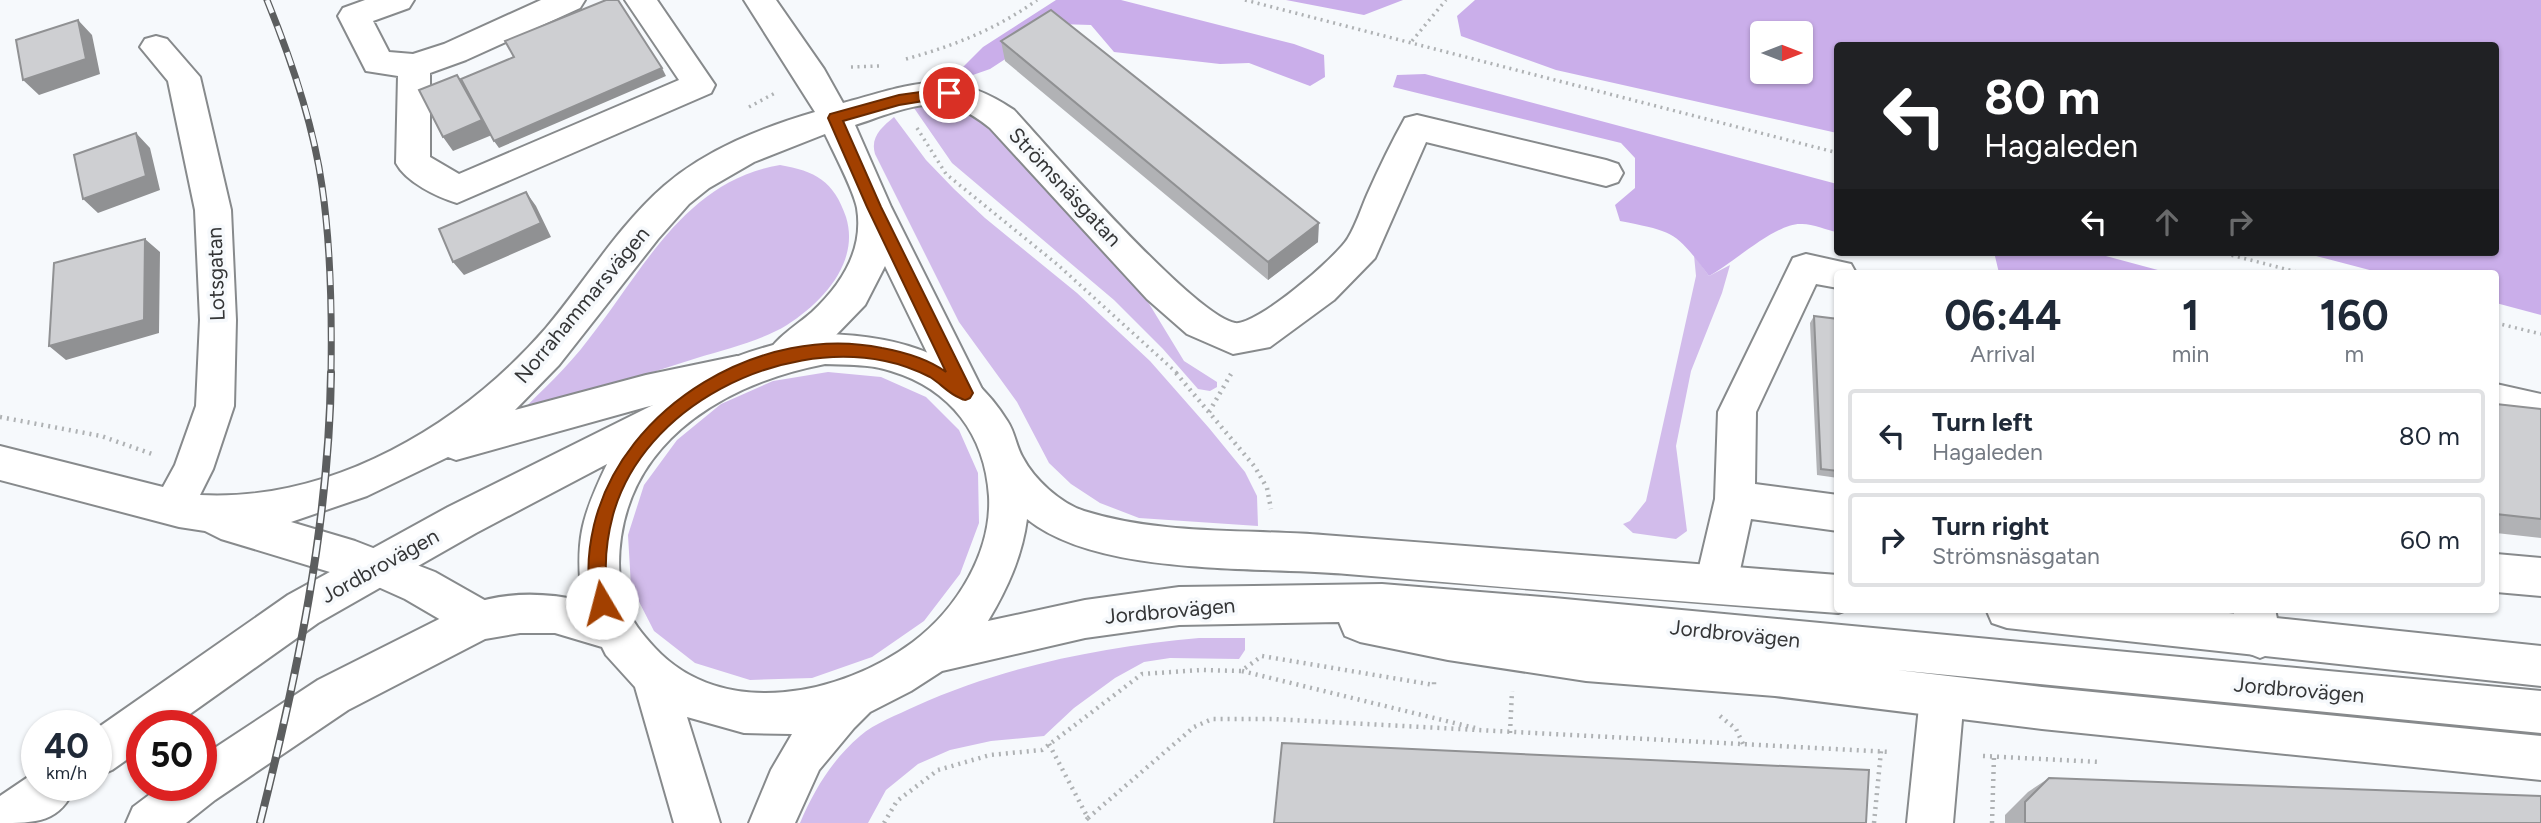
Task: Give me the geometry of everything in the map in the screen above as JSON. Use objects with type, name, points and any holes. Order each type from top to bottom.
[{"type":"main road","points":[[398,0],[351,8],[378,63],[414,66],[455,52],[569,0]]},
{"type":"main road","points":[[414,66],[414,163],[457,190],[699,85],[641,0]]},
{"type":"main road","points":[[737,372],[681,406],[655,429],[618,482],[605,512],[598,543],[597,573],[602,603],[614,631],[631,657],[654,678],[681,695],[712,706],[747,713],[782,713],[819,708],[855,698],[895,679],[932,653],[965,621],[990,584],[1005,545],[1011,506],[1008,469],[993,428],[965,393],[874,207],[835,118],[812,77],[760,0]]},
{"type":"main road","name":"Lotsgatan","points":[[156,47],[184,77],[213,210],[218,320],[215,406],[179,509]]},
{"type":"main road","name":"Strömsnäsgatan","points":[[835,118],[899,100],[949,93],[980,102],[1002,119],[1039,156],[1160,289],[1200,323],[1233,339],[1257,336],[1321,290],[1362,248],[1400,159],[1417,127],[1606,173]]},
{"type":"main road","name":"Norrahammarsvägen","points":[[0,463],[179,509],[221,513],[300,502],[341,488],[420,453],[497,402],[538,362],[650,223],[678,194],[718,166],[761,145],[835,118]]},
{"type":"main road","points":[[785,356],[834,315],[866,272],[873,255],[874,207]]},
{"type":"main road","points":[[1716,584],[1735,499],[1737,412],[1806,268],[1834,273]]},
{"type":"main road","points":[[420,453],[646,391],[737,372],[785,356],[825,349],[865,351],[902,358],[936,373],[965,393]]},
{"type":"main road","points":[[2499,401],[2541,410]]},
{"type":"main road","name":"Jordbrovägen","points":[[112,744],[303,609],[462,520],[681,406]]},
{"type":"main road","points":[[1008,469],[1024,492],[1046,513],[1077,527],[1144,542],[1270,549],[1834,594]]},
{"type":"main road","points":[[1735,499],[1834,512]]},
{"type":"main road","points":[[179,509],[410,579],[453,600],[480,620]]},
{"type":"main road","points":[[2499,573],[2541,577]]},
{"type":"main road","points":[[1266,603],[1448,640],[1587,661],[1775,676],[1942,697],[2541,758]]},
{"type":"main road","name":"Jordbrovägen","points":[[932,653],[1085,619],[1179,606],[1382,603],[1554,617],[2541,712]]},
{"type":"main road","points":[[2078,613],[2257,623],[2541,666]]},
{"type":"main road","points":[[217,773],[333,695],[480,620],[520,614],[555,614],[614,631]]},
{"type":"main road","points":[[654,678],[697,823]]},
{"type":"main road","points":[[1930,823],[1942,697]]},
{"type":"main road","points":[[772,823],[789,777],[805,750],[828,722],[855,698]]},
{"type":"main road","points":[[1,823],[32,801]]},
{"type":"main road","points":[[149,823],[178,801]]},
{"type":"path","points":[[894,62],[957,46],[1012,19],[1037,0]]},
{"type":"path","points":[[1245,0],[1834,152]]},
{"type":"path","points":[[1412,41],[1446,0]]},
{"type":"path","points":[[839,69],[881,66],[899,100],[947,174],[1058,265],[1168,363],[1255,467],[1267,488],[1272,515],[1270,549]]},
{"type":"path","points":[[742,113],[781,90]]},
{"type":"path","points":[[2234,256],[2288,270]]},
{"type":"path","points":[[2499,324],[2541,334]]},
{"type":"path","points":[[0,417],[101,436],[193,469]]},
{"type":"path","points":[[1262,656],[1266,603]]},
{"type":"path","points":[[1241,671],[1262,656],[1434,685],[1434,675]]},
{"type":"path","points":[[884,823],[897,801],[938,771],[990,755],[1042,750],[1142,674],[1201,670],[1241,671],[1488,731]]},
{"type":"path","points":[[1510,733],[1512,687]]},
{"type":"path","points":[[1049,744],[1086,820],[1194,727],[1212,719],[1273,719],[1936,755]]},
{"type":"path","points":[[1874,823],[1881,751]]},
{"type":"path","points":[[1992,823],[1994,756]]},
{"type":"shaded area","points":[[1056,0],[1121,0],[1294,44],[1324,55],[1325,77],[1310,86],[1249,63],[1220,64],[1114,52],[1091,25],[1059,24],[990,69],[970,76],[963,67],[983,47]]},
{"type":"shaded area","points":[[1286,0],[1403,0],[1364,15]]},
{"type":"shaded area","points":[[1475,0],[2541,0],[2541,315],[2499,304],[2499,270],[2370,270],[2316,256],[2499,256],[2499,42],[1834,42],[1834,132],[1556,70],[1461,36],[1457,16]]},
{"type":"shaded area","points":[[1425,74],[1834,183],[1834,231],[1809,225],[1790,226],[1767,237],[1709,276],[1688,250],[1672,236],[1663,231],[1620,221],[1615,205],[1635,188],[1635,158],[1621,143],[1393,87],[1397,75]]},
{"type":"shaded area","points":[[934,106],[967,113],[995,132],[1145,297],[1184,361],[1217,382],[1217,387],[1210,391],[1198,389],[1114,300],[952,163],[914,108]]},
{"type":"shaded area","points":[[894,117],[926,160],[954,189],[985,218],[1077,293],[1150,361],[1245,472],[1257,496],[1258,526],[1139,518],[1100,503],[1071,484],[1049,463],[1017,402],[959,322],[875,154],[876,137]]},
{"type":"shaded area","points":[[780,165],[822,180],[836,195],[846,217],[848,250],[843,265],[825,293],[813,305],[787,325],[755,340],[519,414],[580,350],[648,259],[692,209],[717,189],[746,174]]},
{"type":"shaded area","points":[[1694,255],[1709,276],[1730,265],[1722,293],[1691,371],[1676,446],[1687,531],[1676,539],[1633,533],[1623,524],[1630,521],[1646,501],[1696,276]]},
{"type":"shaded area","points":[[1995,256],[2106,256],[2158,270],[1998,270]]},
{"type":"shaded area","points":[[828,372],[881,377],[926,397],[959,430],[978,473],[979,523],[960,574],[924,621],[872,657],[812,678],[750,680],[695,663],[654,631],[631,586],[628,535],[644,485],[677,440],[721,404],[773,381]]},
{"type":"shaded area","points":[[1199,638],[1245,638],[1245,650],[1239,659],[1170,658],[1144,662],[1115,678],[1074,708],[1044,736],[991,741],[950,750],[918,764],[886,790],[868,823],[800,823],[832,765],[866,731],[894,716],[984,680],[1054,660]]},
{"type":"building","points":[[606,0],[618,0],[662,68],[494,141],[461,79],[514,57],[505,41]]},
{"type":"building","points":[[1051,10],[1319,223],[1268,262],[1001,41]]},
{"type":"building","points":[[78,20],[86,59],[23,80],[16,40]]},
{"type":"building","points":[[457,75],[482,120],[443,137],[419,90]]},
{"type":"building","points":[[136,133],[146,176],[83,199],[74,155]]},
{"type":"building","points":[[526,192],[541,223],[453,262],[439,229]]},
{"type":"building","points":[[145,239],[144,320],[49,346],[54,263]]},
{"type":"building","points":[[1814,316],[1834,318],[1834,471],[1821,469]]},
{"type":"building","points":[[2499,404],[2541,409],[2541,519],[2499,514]]},
{"type":"building","points":[[1282,743],[1869,770],[1866,823],[1274,823]]},
{"type":"building","points":[[2049,778],[2541,796],[2541,823],[2025,823],[2025,802]]},
{"type":"railway","points":[[267,0],[300,91],[318,162],[329,256],[331,373]]},
{"type":"railway","points":[[260,823],[309,600],[324,487],[331,373]]},
{"type":"route","points":[[602,603],[597,573],[598,543],[605,512],[618,482],[655,429],[708,387],[737,372],[785,356],[825,349],[865,351],[902,358],[936,373],[965,393],[874,207],[835,118],[925,94],[949,93]]}]
